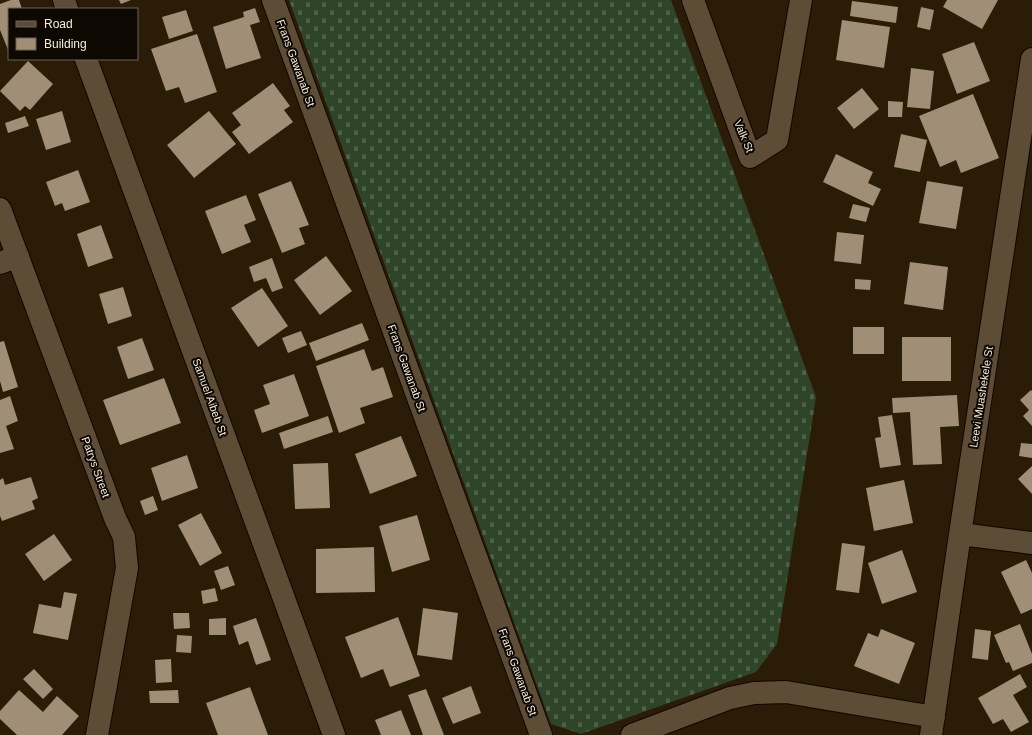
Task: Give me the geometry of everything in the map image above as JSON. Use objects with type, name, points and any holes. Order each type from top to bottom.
[{"type":"street","name":"Frans Gawanab St","points":[[272,0],[541,735]]},
{"type":"street","name":"Valk St","points":[[693,0],[750,157],[777,140],[801,0]]},
{"type":"street","name":"Leevi Muashekele St","points":[[933,726],[960,534],[1032,59]]},
{"type":"street","name":"Samuel Aibeb St","points":[[86,60],[334,735]]},
{"type":"street","name":"Patrys Street","points":[[0,208],[9,260],[124,537],[127,568],[97,735]]},
{"type":"street","points":[[960,534],[1032,544]]},
{"type":"street","points":[[632,735],[730,698],[754,693],[786,692],[933,726]]},
{"type":"green space","points":[[289,0],[671,0],[816,397],[777,644],[756,672],[581,734],[551,724]]},
{"type":"building","points":[[11,0],[19,0],[22,8],[8,8],[8,50],[0,30],[0,4]]},
{"type":"building","points":[[119,0],[131,0],[121,4]]},
{"type":"building","points":[[947,0],[998,0],[982,29],[943,7]]},
{"type":"building","points":[[852,1],[898,7],[896,23],[850,16]]},
{"type":"building","points":[[921,7],[934,10],[930,30],[917,27]]},
{"type":"building","points":[[255,8],[260,22],[250,25],[261,58],[226,69],[213,27],[244,17],[243,12]]},
{"type":"building","points":[[186,10],[193,31],[169,39],[162,17]]},
{"type":"building","points":[[842,20],[890,27],[884,68],[836,60]]},
{"type":"building","points":[[197,34],[217,92],[185,103],[179,87],[166,91],[151,49]]},
{"type":"building","points":[[974,42],[990,81],[957,94],[942,54]]},
{"type":"building","points":[[28,61],[53,84],[30,110],[25,106],[20,111],[0,91]]},
{"type":"building","points":[[911,68],[934,71],[930,109],[907,107]]},
{"type":"building","points":[[273,83],[290,106],[284,110],[293,122],[249,154],[232,132],[241,125],[232,113]]},
{"type":"building","points":[[862,88],[879,109],[854,129],[837,108]]},
{"type":"building","points":[[973,94],[999,158],[961,173],[956,160],[940,167],[919,116]]},
{"type":"building","points":[[888,101],[903,102],[902,117],[888,117]]},
{"type":"building","points":[[62,111],[71,142],[46,150],[36,119]]},
{"type":"building","points":[[209,111],[236,144],[194,178],[167,145]]},
{"type":"building","points":[[25,116],[29,126],[8,133],[5,123]]},
{"type":"building","points":[[901,134],[927,140],[920,172],[894,167]]},
{"type":"building","points":[[836,154],[873,172],[868,183],[881,189],[873,206],[823,182]]},
{"type":"building","points":[[78,170],[90,202],[65,211],[62,203],[55,206],[46,182]]},
{"type":"building","points":[[291,181],[309,225],[299,228],[305,244],[282,253],[258,194]]},
{"type":"building","points":[[927,181],[963,187],[956,229],[919,223]]},
{"type":"building","points":[[246,195],[256,220],[244,225],[251,242],[222,254],[205,211]]},
{"type":"building","points":[[853,204],[870,208],[866,222],[849,218]]},
{"type":"building","points":[[101,225],[113,258],[88,267],[77,234]]},
{"type":"building","points":[[837,232],[864,235],[861,264],[834,261]]},
{"type":"building","points":[[326,256],[352,291],[320,315],[294,280]]},
{"type":"building","points":[[272,258],[283,288],[272,292],[266,278],[254,282],[249,267]]},
{"type":"building","points":[[910,262],[948,267],[943,310],[904,304]]},
{"type":"building","points":[[855,279],[871,280],[870,290],[855,289]]},
{"type":"building","points":[[123,287],[132,316],[108,324],[99,294]]},
{"type":"building","points":[[262,288],[288,326],[258,347],[231,308]]},
{"type":"building","points":[[362,323],[369,340],[316,361],[309,343]]},
{"type":"building","points":[[853,327],[884,327],[884,354],[853,354]]},
{"type":"building","points":[[301,331],[307,345],[288,353],[282,338]]},
{"type":"building","points":[[902,337],[951,337],[951,381],[902,381]]},
{"type":"building","points":[[142,338],[154,370],[128,379],[117,347]]},
{"type":"building","points":[[4,341],[18,387],[3,392],[0,381],[0,342]]},
{"type":"building","points":[[364,349],[372,371],[383,367],[393,397],[360,408],[365,423],[339,433],[316,366]]},
{"type":"building","points":[[294,374],[309,416],[262,433],[254,410],[270,404],[263,385]]},
{"type":"building","points":[[164,378],[181,423],[120,445],[103,400]]},
{"type":"building","points":[[1031,390],[1032,426],[1023,416],[1029,410],[1020,400]]},
{"type":"building","points":[[957,395],[959,426],[940,427],[942,464],[913,465],[910,412],[893,413],[892,398]]},
{"type":"building","points":[[10,396],[18,421],[6,426],[14,449],[0,453],[0,400]]},
{"type":"building","points":[[892,415],[901,465],[880,468],[875,438],[881,437],[878,417]]},
{"type":"building","points":[[328,416],[333,432],[284,449],[279,433]]},
{"type":"building","points":[[401,436],[417,476],[370,494],[355,454]]},
{"type":"building","points":[[1021,443],[1032,444],[1032,458],[1019,456]]},
{"type":"building","points":[[187,455],[198,488],[162,501],[151,468]]},
{"type":"building","points":[[328,463],[330,508],[295,509],[293,464]]},
{"type":"building","points":[[1032,466],[1032,494],[1018,479]]},
{"type":"building","points":[[31,477],[38,498],[32,501],[35,509],[2,521],[0,516],[0,480],[3,478],[5,485]]},
{"type":"building","points":[[904,480],[913,523],[874,531],[866,488]]},
{"type":"building","points":[[153,496],[158,510],[145,515],[140,501]]},
{"type":"building","points":[[201,513],[222,553],[200,566],[178,525]]},
{"type":"building","points":[[417,515],[430,560],[392,572],[379,526]]},
{"type":"building","points":[[54,534],[72,560],[44,581],[25,554]]},
{"type":"building","points":[[842,543],[865,546],[859,593],[836,590]]},
{"type":"building","points":[[374,547],[375,592],[316,593],[316,549]]},
{"type":"building","points":[[902,550],[917,592],[882,604],[868,563]]},
{"type":"building","points":[[1026,560],[1032,573],[1032,609],[1021,614],[1001,572]]},
{"type":"building","points":[[228,566],[235,585],[221,590],[214,571]]},
{"type":"building","points":[[215,588],[218,601],[203,604],[201,591]]},
{"type":"building","points":[[64,592],[77,594],[68,640],[33,633],[39,604],[61,608]]},
{"type":"building","points":[[423,608],[458,613],[452,660],[417,655]]},
{"type":"building","points":[[173,613],[189,613],[190,628],[174,629]]},
{"type":"building","points":[[398,617],[420,676],[390,687],[383,669],[361,678],[345,637]]},
{"type":"building","points":[[226,618],[226,635],[209,635],[209,619]]},
{"type":"building","points":[[256,618],[271,660],[256,665],[248,641],[239,645],[233,626]]},
{"type":"building","points":[[1020,624],[1032,654],[1032,663],[1013,671],[1009,662],[1006,663],[994,635]]},
{"type":"building","points":[[881,629],[915,643],[899,684],[854,666],[868,633],[878,637]]},
{"type":"building","points":[[975,629],[991,631],[988,660],[972,658]]},
{"type":"building","points":[[177,635],[192,636],[191,653],[176,652]]},
{"type":"building","points":[[171,659],[172,682],[156,683],[155,660]]},
{"type":"building","points":[[34,669],[53,689],[43,699],[23,679]]},
{"type":"building","points":[[1020,674],[1027,687],[1013,695],[1029,722],[1011,732],[1003,719],[993,724],[978,698]]},
{"type":"building","points":[[471,686],[481,713],[453,724],[442,698]]},
{"type":"building","points":[[250,687],[268,735],[218,735],[206,703]]},
{"type":"building","points":[[426,689],[444,735],[423,735],[408,695]]},
{"type":"building","points":[[19,690],[43,712],[57,696],[79,716],[62,735],[17,735],[0,719],[0,711]]},
{"type":"building","points":[[178,690],[179,703],[150,703],[149,691]]},
{"type":"building","points":[[401,710],[411,735],[381,735],[375,720]]}]
